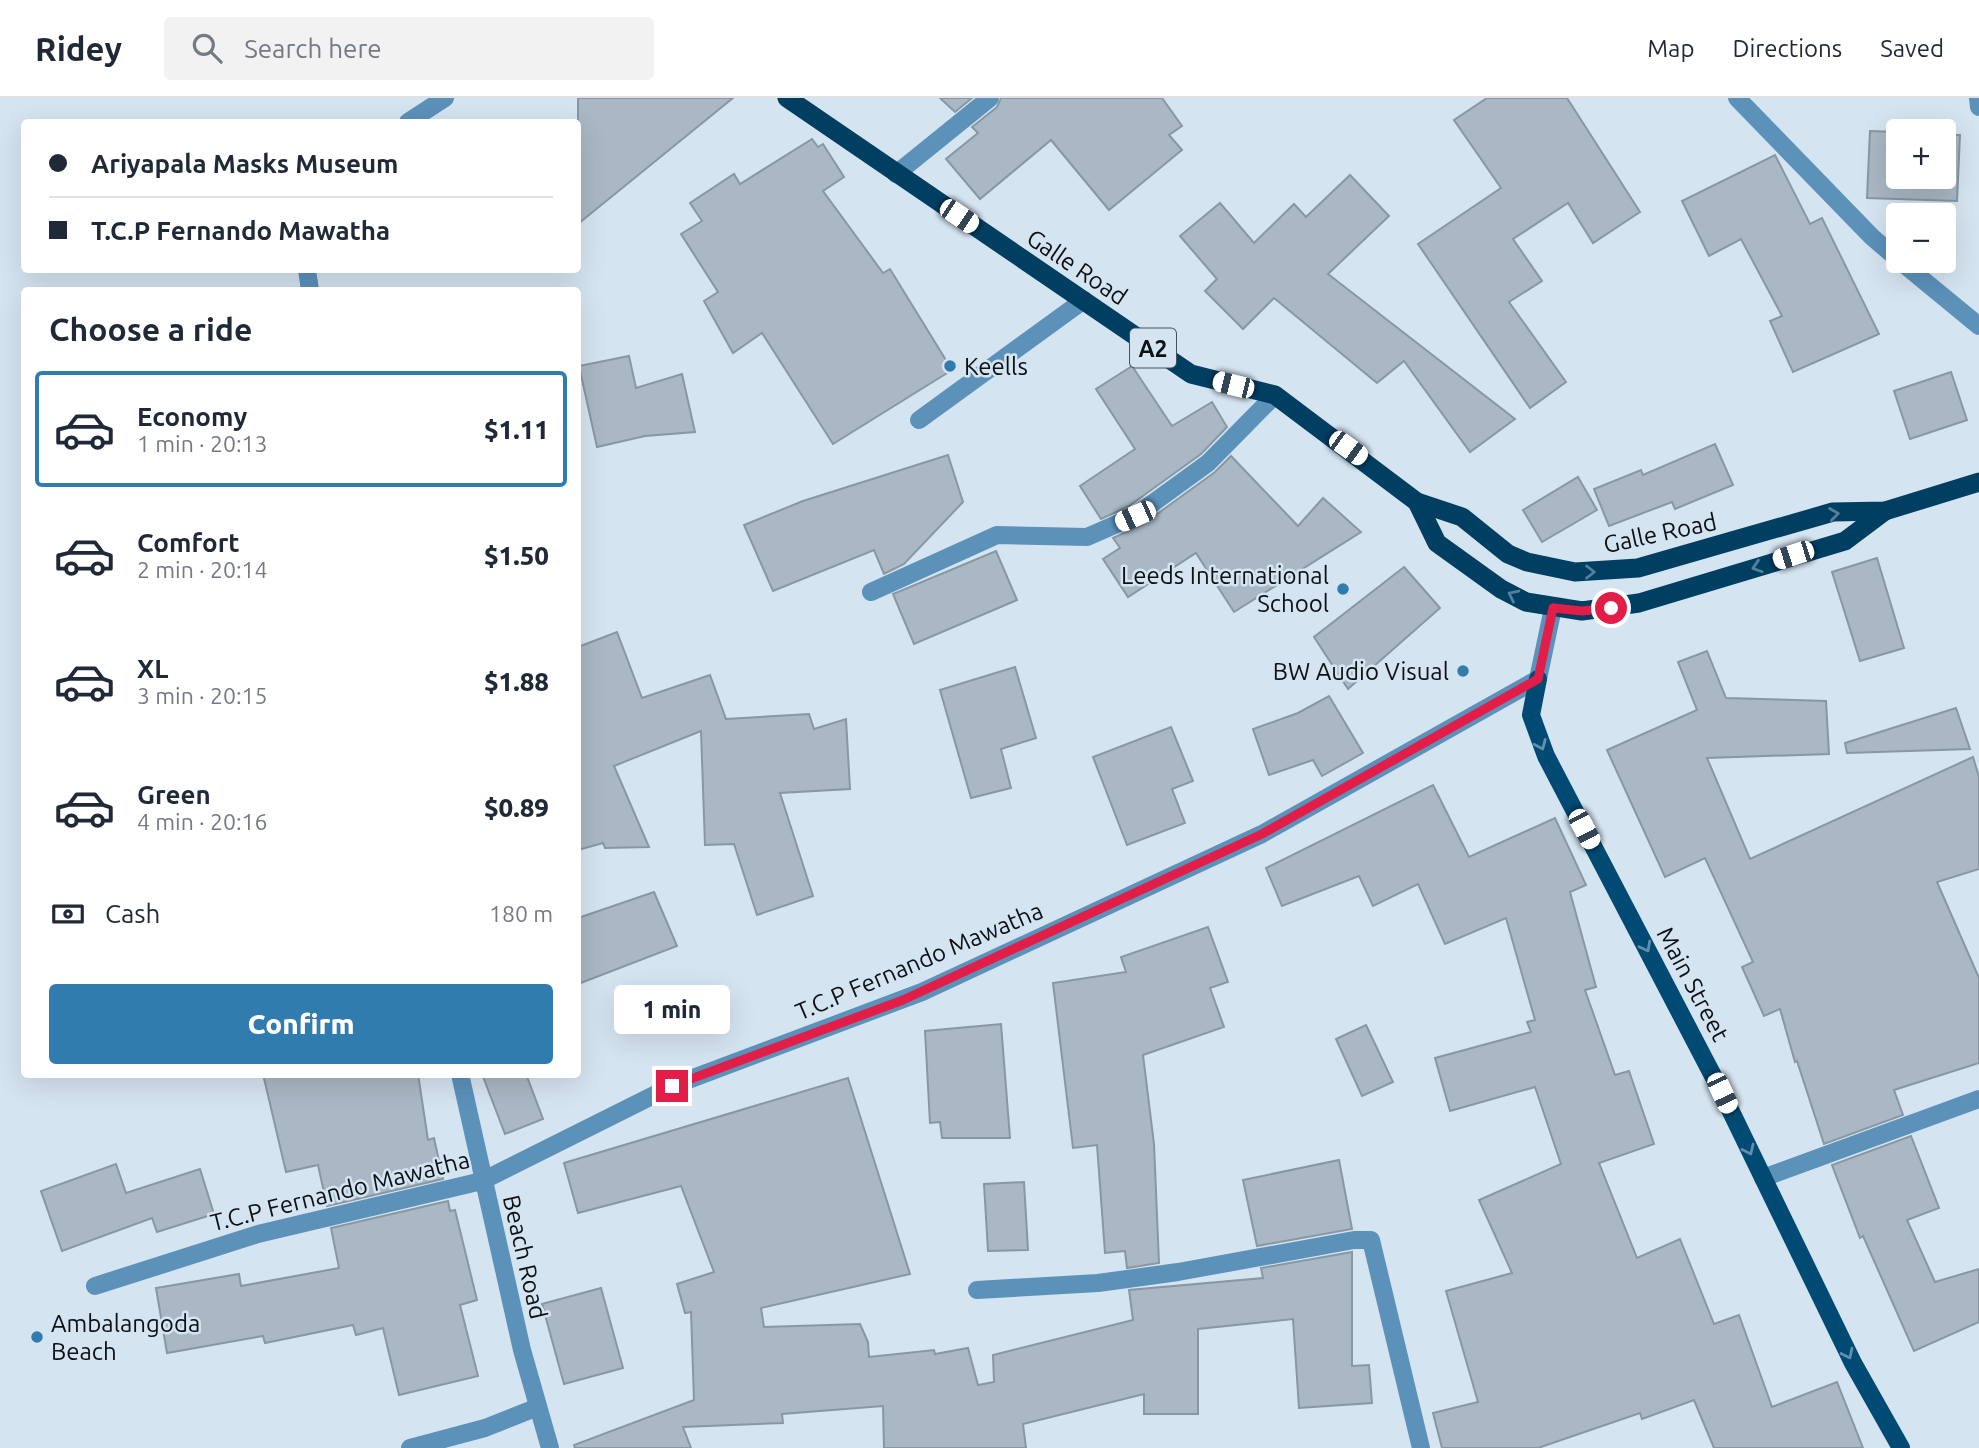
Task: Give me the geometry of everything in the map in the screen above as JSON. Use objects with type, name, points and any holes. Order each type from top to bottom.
[{"type":"highway","name":"Galle Road","points":[[787,98],[1191,374],[1275,396],[1417,502],[1462,517],[1508,554],[1527,562],[1575,572],[1605,572],[1672,560],[1833,512],[1885,511],[1979,482]]},
{"type":"highway","name":"Galle Road","points":[[1417,502],[1437,544],[1501,589],[1526,602],[1582,611],[1611,608],[1674,593],[1845,541],[1885,511]]},
{"type":"main road","name":"Main Street","points":[[1538,679],[1531,715],[1546,756],[1722,1093],[1853,1363],[1901,1448]]},
{"type":"street","points":[[413,119],[445,98]]},
{"type":"street","points":[[896,174],[990,98]]},
{"type":"street","points":[[1737,98],[1886,249]]},
{"type":"street","points":[[1978,98],[1979,107]]},
{"type":"street","points":[[1915,273],[1979,326]]},
{"type":"street","points":[[919,420],[1084,300]]},
{"type":"street","points":[[871,592],[997,535],[1087,537],[1135,516],[1208,463],[1275,396]]},
{"type":"street","name":"Main Street","points":[[1538,679],[1553,608]]},
{"type":"street","name":"T.C.P Fernando Mawatha","points":[[95,1286],[258,1234],[482,1181],[672,1086],[911,997],[1262,834],[1538,679]]},
{"type":"street","name":"Beach Road","points":[[461,1078],[482,1181],[550,1448]]},
{"type":"street","points":[[1763,1178],[1979,1099]]},
{"type":"street","points":[[977,1290],[1098,1283],[1178,1272],[1354,1240],[1371,1240],[1421,1448]]},
{"type":"street","points":[[410,1448],[485,1428],[538,1407]]},
{"type":"building","points":[[578,98],[733,98],[581,222],[581,119],[578,119]]},
{"type":"building","points":[[940,98],[972,98],[955,112]]},
{"type":"building","points":[[1001,98],[1162,98],[1182,126],[1169,135],[1182,150],[1109,210],[1051,140],[980,199],[946,159],[978,133],[972,127],[997,107]]},
{"type":"building","points":[[1487,98],[1567,98],[1640,212],[1593,243],[1568,203],[1513,239],[1542,281],[1509,302],[1566,382],[1530,408],[1418,244],[1501,188],[1454,120]]},
{"type":"building","points":[[1870,131],[1886,132],[1886,189],[1956,189],[1956,135],[1960,135],[1957,201],[1867,198]]},
{"type":"building","points":[[812,139],[818,147],[823,144],[844,177],[823,191],[883,273],[890,269],[952,370],[833,444],[762,333],[733,353],[704,301],[718,292],[681,234],[702,221],[690,203],[734,174],[740,184]]},
{"type":"building","points":[[1775,155],[1810,224],[1822,218],[1879,334],[1793,372],[1770,321],[1782,316],[1741,239],[1709,256],[1682,201]]},
{"type":"building","points":[[1350,175],[1389,216],[1328,274],[1515,419],[1470,452],[1404,361],[1377,383],[1274,298],[1243,329],[1205,291],[1217,279],[1180,236],[1220,203],[1254,243],[1294,204],[1306,217]]},
{"type":"building","points":[[629,356],[636,388],[682,374],[695,432],[645,436],[597,447],[581,366]]},
{"type":"building","points":[[1132,366],[1172,426],[1212,402],[1227,427],[1201,454],[1129,506],[1101,519],[1080,486],[1135,449],[1096,389]]},
{"type":"building","points":[[1951,372],[1967,420],[1910,439],[1894,391]]},
{"type":"building","points":[[1715,444],[1733,485],[1675,509],[1672,502],[1609,526],[1594,489],[1641,470],[1643,475]]},
{"type":"building","points":[[948,455],[963,502],[904,564],[884,574],[874,550],[773,591],[744,525],[803,501]]},
{"type":"building","points":[[1231,456],[1298,526],[1323,498],[1361,532],[1234,612],[1196,553],[1128,597],[1103,559],[1120,548],[1113,538],[1142,525],[1215,472]]},
{"type":"building","points":[[1578,477],[1597,510],[1542,542],[1523,510]]},
{"type":"building","points":[[996,551],[1017,600],[914,644],[893,594]]},
{"type":"building","points":[[1877,558],[1904,648],[1860,661],[1832,572]]},
{"type":"building","points":[[1404,567],[1440,608],[1348,689],[1314,637]]},
{"type":"building","points":[[617,632],[642,698],[710,675],[726,719],[809,714],[814,729],[846,719],[850,789],[780,793],[813,896],[757,915],[734,844],[705,845],[701,731],[614,766],[649,847],[605,848],[603,843],[581,849],[581,646]]},
{"type":"building","points":[[1707,651],[1726,698],[1826,701],[1829,754],[1707,758],[1750,859],[1973,757],[1979,777],[1979,869],[1937,882],[1979,978],[1979,1063],[1894,1090],[1903,1115],[1824,1144],[1797,1061],[1795,1062],[1780,1009],[1764,1016],[1742,967],[1753,962],[1705,858],[1665,877],[1607,750],[1697,710],[1678,662]]},
{"type":"building","points":[[1015,667],[1036,738],[1001,749],[1011,788],[971,798],[940,690]]},
{"type":"building","points":[[1329,696],[1363,753],[1322,776],[1313,760],[1269,775],[1253,729],[1298,713]]},
{"type":"building","points":[[1956,708],[1970,749],[1847,753],[1845,743]]},
{"type":"building","points":[[1171,727],[1193,781],[1172,789],[1185,823],[1127,845],[1093,757]]},
{"type":"building","points":[[1433,785],[1469,857],[1555,818],[1586,885],[1570,892],[1596,987],[1585,990],[1615,1075],[1629,1071],[1654,1144],[1599,1163],[1637,1258],[1680,1239],[1714,1324],[1739,1315],[1772,1407],[1837,1382],[1863,1448],[1714,1448],[1694,1400],[1642,1419],[1640,1413],[1538,1448],[1442,1448],[1433,1413],[1478,1402],[1446,1291],[1512,1273],[1479,1200],[1561,1164],[1535,1087],[1450,1111],[1435,1058],[1531,1032],[1527,1022],[1535,1020],[1506,918],[1445,944],[1418,884],[1373,906],[1359,876],[1282,906],[1266,868]]},
{"type":"building","points":[[654,892],[677,946],[581,983],[581,917]]},
{"type":"building","points":[[1208,927],[1228,982],[1210,988],[1224,1027],[1143,1055],[1154,1144],[1159,1263],[1127,1268],[1125,1251],[1105,1253],[1097,1145],[1073,1148],[1053,983],[1126,972],[1121,957]]},
{"type":"building","points":[[1001,1024],[1010,1138],[942,1138],[940,1122],[930,1123],[925,1031]]},
{"type":"building","points":[[1366,1025],[1393,1082],[1362,1096],[1336,1039]]},
{"type":"building","points":[[264,1078],[419,1078],[428,1140],[434,1138],[443,1179],[327,1206],[318,1165],[286,1172]]},
{"type":"building","points":[[484,1078],[528,1078],[543,1119],[505,1134]]},
{"type":"building","points":[[848,1078],[910,1274],[761,1308],[764,1327],[860,1324],[868,1342],[869,1357],[934,1350],[935,1354],[968,1348],[978,1385],[994,1382],[993,1355],[1133,1320],[1129,1290],[1263,1278],[1261,1268],[1352,1252],[1352,1366],[1369,1365],[1372,1403],[1299,1408],[1293,1319],[1198,1329],[1198,1414],[1144,1414],[1144,1394],[1023,1424],[1026,1448],[884,1448],[883,1406],[782,1414],[783,1423],[683,1427],[691,1448],[575,1448],[574,1445],[694,1400],[691,1312],[685,1313],[677,1284],[714,1272],[681,1186],[578,1213],[564,1163]]},
{"type":"building","points":[[1911,1136],[1939,1208],[1907,1220],[1935,1282],[1979,1269],[1979,1322],[1914,1351],[1863,1236],[1860,1238],[1832,1165]]},
{"type":"building","points":[[1339,1160],[1352,1229],[1257,1246],[1243,1180]]},
{"type":"building","points":[[116,1164],[126,1193],[200,1169],[214,1214],[157,1232],[152,1218],[62,1251],[41,1191]]},
{"type":"building","points":[[1024,1182],[1028,1250],[988,1251],[984,1184]]},
{"type":"building","points":[[448,1201],[450,1211],[455,1210],[477,1300],[460,1305],[478,1376],[399,1395],[383,1328],[356,1335],[353,1325],[265,1343],[263,1336],[167,1353],[156,1288],[239,1274],[241,1286],[339,1268],[331,1228]]},
{"type":"building","points":[[601,1288],[623,1368],[564,1384],[542,1304]]},
{"type":"place","name":"Keells","points":[[950,366]]},
{"type":"place","name":"Leeds International School","points":[[1343,589]]},
{"type":"place","name":"BW Audio Visual","points":[[1463,671]]},
{"type":"place","name":"Ambalangoda Beach","points":[[37,1337]]},
{"type":"route","points":[[672,1086],[866,1016],[1262,834],[1538,679],[1553,608],[1582,611],[1611,608]]}]
